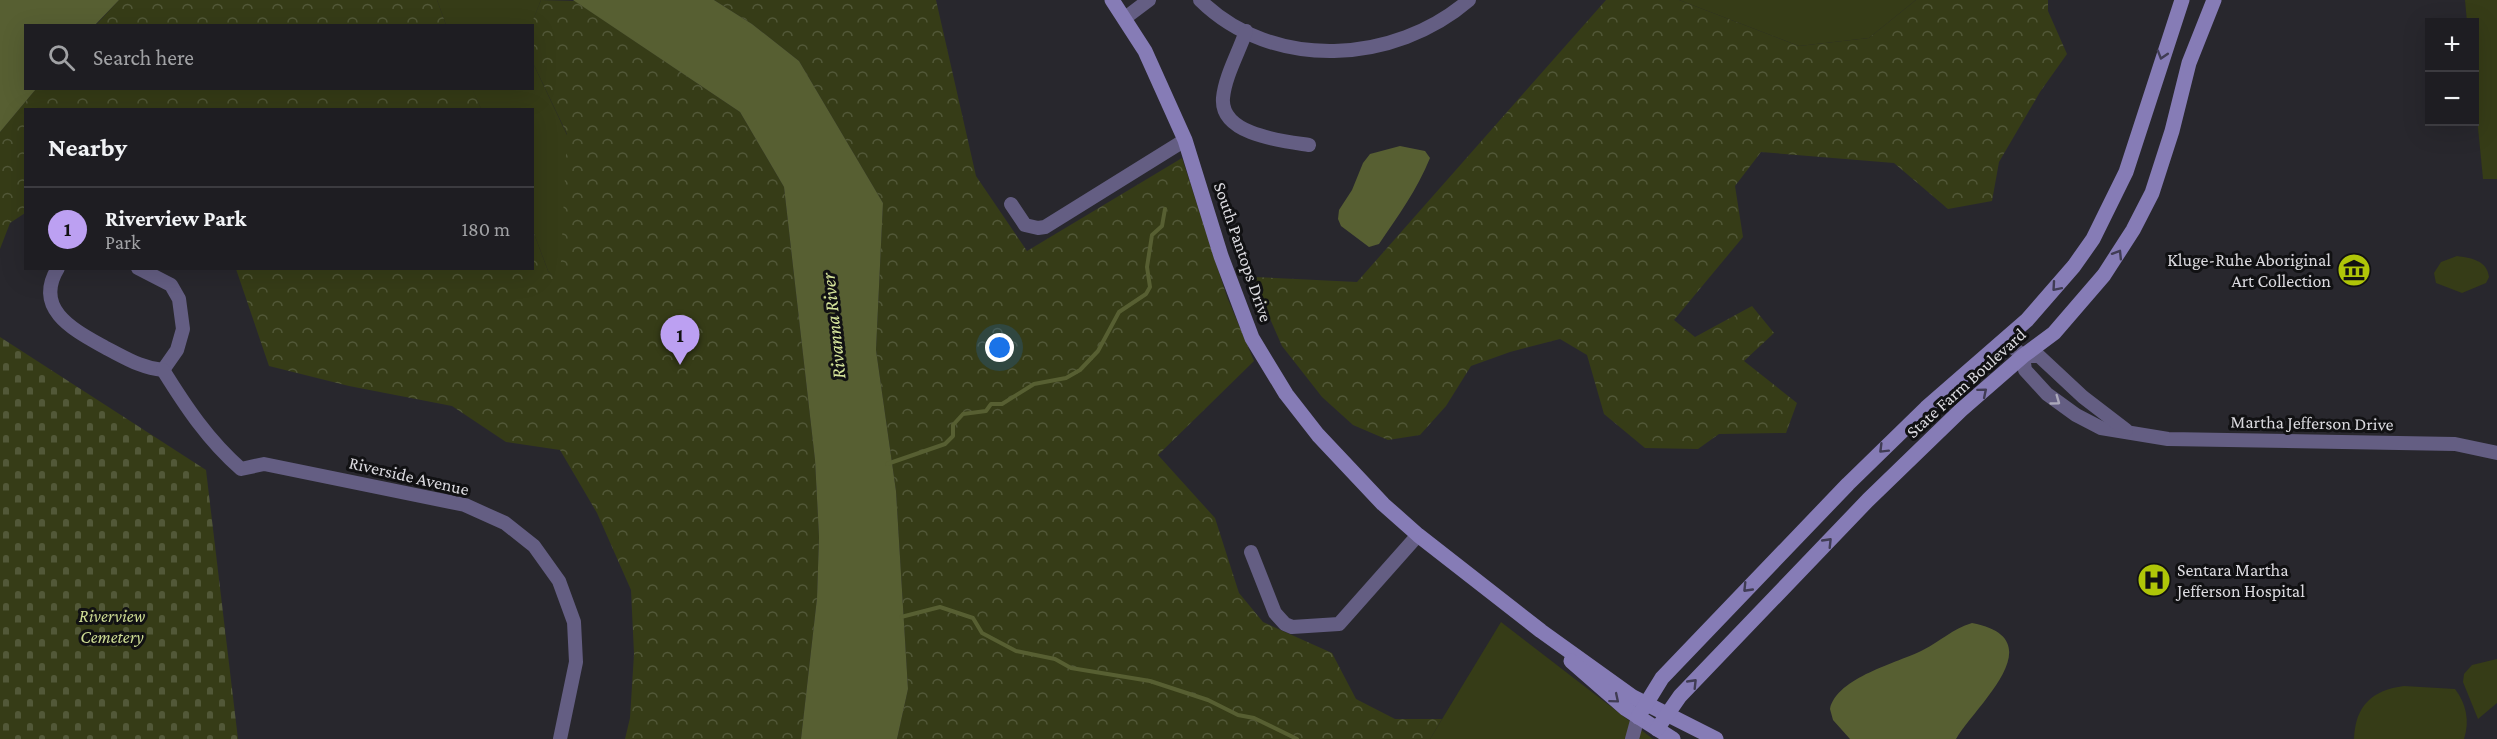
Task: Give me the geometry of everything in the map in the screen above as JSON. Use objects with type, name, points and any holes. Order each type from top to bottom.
[{"type":"street","points":[[1125,18],[1149,0]]},
{"type":"street","points":[[1200,0],[1219,17],[1246,31],[1292,47],[1338,52],[1361,50],[1402,40],[1424,31],[1469,0]]},
{"type":"street","name":"State Farm Boulevard","points":[[1632,739],[1641,710],[1689,649],[1848,484],[1926,408],[2005,340],[2074,266],[2110,208],[2139,138],[2164,50],[2182,0]]},
{"type":"street","name":"State Farm Boulevard","points":[[1655,734],[1680,696],[1868,500],[1961,410],[2023,356],[2054,333],[2116,259],[2133,230],[2158,176],[2189,63],[2214,0]]},
{"type":"street","name":"South Pantops Drive","points":[[1117,2],[1145,51],[1185,140],[1238,308],[1268,367],[1293,402],[1344,464],[1418,535],[1541,631],[1588,677],[1641,710]]},
{"type":"street","points":[[1246,31],[1223,95],[1225,111],[1240,128],[1273,139],[1309,145]]},
{"type":"street","points":[[1011,204],[1024,225],[1046,227],[1185,140]]},
{"type":"street","points":[[57,270],[51,285],[51,299],[58,317],[71,329],[145,368],[163,370],[177,350],[183,329],[179,299],[171,285],[142,270]]},
{"type":"street","name":"Martha Jefferson Drive","points":[[2005,340],[2023,356],[2025,370],[2047,394],[2076,415],[2101,428],[2126,430],[2168,439],[2456,444],[2497,453]]},
{"type":"street","name":"Martha Jefferson Drive","points":[[2023,356],[2039,356],[2083,397],[2126,430]]},
{"type":"street","name":"Riverside Avenue","points":[[163,370],[187,410],[214,445],[241,469],[264,464],[441,499],[483,512],[519,533],[549,564],[569,603],[574,622],[576,662],[560,739]]},
{"type":"street","points":[[1251,552],[1278,619],[1293,627],[1329,627],[1339,624],[1418,535]]},
{"type":"street","points":[[1641,710],[1667,713],[1716,739]]},
{"type":"street","points":[[1641,710],[1655,734],[1673,739]]},
{"type":"green space","points":[[119,0],[437,0],[446,24],[97,24]]},
{"type":"green space","points":[[437,0],[541,0],[532,24],[446,24]]},
{"type":"green space","points":[[541,0],[575,1],[740,112],[784,187],[815,460],[819,537],[817,598],[801,739],[625,739],[630,718],[634,654],[631,590],[597,513],[560,450],[506,442],[452,406],[349,386],[269,366],[236,270],[534,270],[534,234],[548,271],[560,282],[567,134],[534,65],[534,24],[531,24]]},
{"type":"green space","points":[[714,0],[936,0],[976,176],[1027,251],[1182,158],[1227,297],[1254,361],[1158,455],[1215,518],[1239,593],[1263,622],[1332,653],[1356,699],[1395,719],[1442,719],[1430,739],[897,739],[908,689],[896,491],[876,350],[883,203],[799,61],[752,24]]},
{"type":"green space","points":[[1606,0],[1679,0],[1799,46],[1869,38],[1916,0],[2048,0],[2048,11],[2067,54],[2040,92],[1999,162],[1992,201],[1948,209],[1894,163],[1761,152],[1735,186],[1743,237],[1674,320],[1695,337],[1752,306],[1774,333],[1744,361],[1797,403],[1786,433],[1719,434],[1698,449],[1645,448],[1604,414],[1587,355],[1560,339],[1510,352],[1471,366],[1446,406],[1420,435],[1388,440],[1353,425],[1322,397],[1282,346],[1264,305],[1255,277],[1357,282]]},
{"type":"green space","points":[[1679,0],[1916,0],[1869,38],[1799,46]]},
{"type":"green space","points":[[2465,0],[2497,0],[2497,179],[2483,179],[2478,126],[2479,18],[2467,18]]},
{"type":"green space","points":[[534,65],[629,266],[696,582],[580,304],[548,271],[534,234],[534,108],[481,108],[472,90],[534,90]]},
{"type":"green space","points":[[35,90],[473,90],[481,108],[24,108],[24,214],[10,223],[0,249],[0,132]]},
{"type":"green space","points":[[2457,256],[2482,263],[2488,271],[2489,277],[2486,283],[2462,293],[2436,283],[2434,273],[2441,262]]},
{"type":"green space","name":"Riverview Cemetery","points":[[0,337],[206,470],[238,739],[0,739]]},
{"type":"green space","points":[[1501,622],[1653,739],[1430,739]]},
{"type":"green space","points":[[2497,659],[2497,703],[2478,719],[2463,682],[2464,674],[2472,665]]},
{"type":"green space","points":[[2404,686],[2455,689],[2466,712],[2467,726],[2464,739],[2354,739],[2358,717],[2367,702],[2383,691]]},
{"type":"water","points":[[0,0],[119,0],[96,24],[24,24],[24,90],[35,90],[0,132]]},
{"type":"water","name":"Rivanna River","points":[[573,0],[714,0],[752,24],[799,61],[883,203],[876,350],[896,491],[908,689],[897,739],[801,739],[817,598],[819,537],[815,460],[784,187],[740,112]]},
{"type":"water","points":[[1400,146],[1425,151],[1430,158],[1413,192],[1379,244],[1369,247],[1341,226],[1338,219],[1339,210],[1370,154]]},
{"type":"water","points":[[1972,623],[1996,631],[2007,643],[2009,658],[1992,692],[1956,739],[1850,739],[1833,720],[1830,709],[1835,698],[1844,688],[1870,672],[1923,650],[1958,628]]},
{"type":"waterway","points":[[887,464],[945,444],[953,436],[953,425],[963,414],[986,411],[991,404],[1002,404],[1034,384],[1066,378],[1080,370],[1098,351],[1119,312],[1146,294],[1150,287],[1147,267],[1152,235],[1162,226],[1165,209]]},
{"type":"waterway","points":[[901,617],[940,607],[973,618],[982,633],[1016,651],[1055,659],[1071,668],[1150,681],[1208,700],[1238,715],[1254,718],[1297,739]]},
{"type":"place","name":"Kluge-Ruhe Aboriginal Art Collection","points":[[2354,270]]},
{"type":"place","name":"Riverview Park","points":[[680,365]]},
{"type":"place","name":"Sentara Martha Jefferson Hospital","points":[[2154,580]]}]
